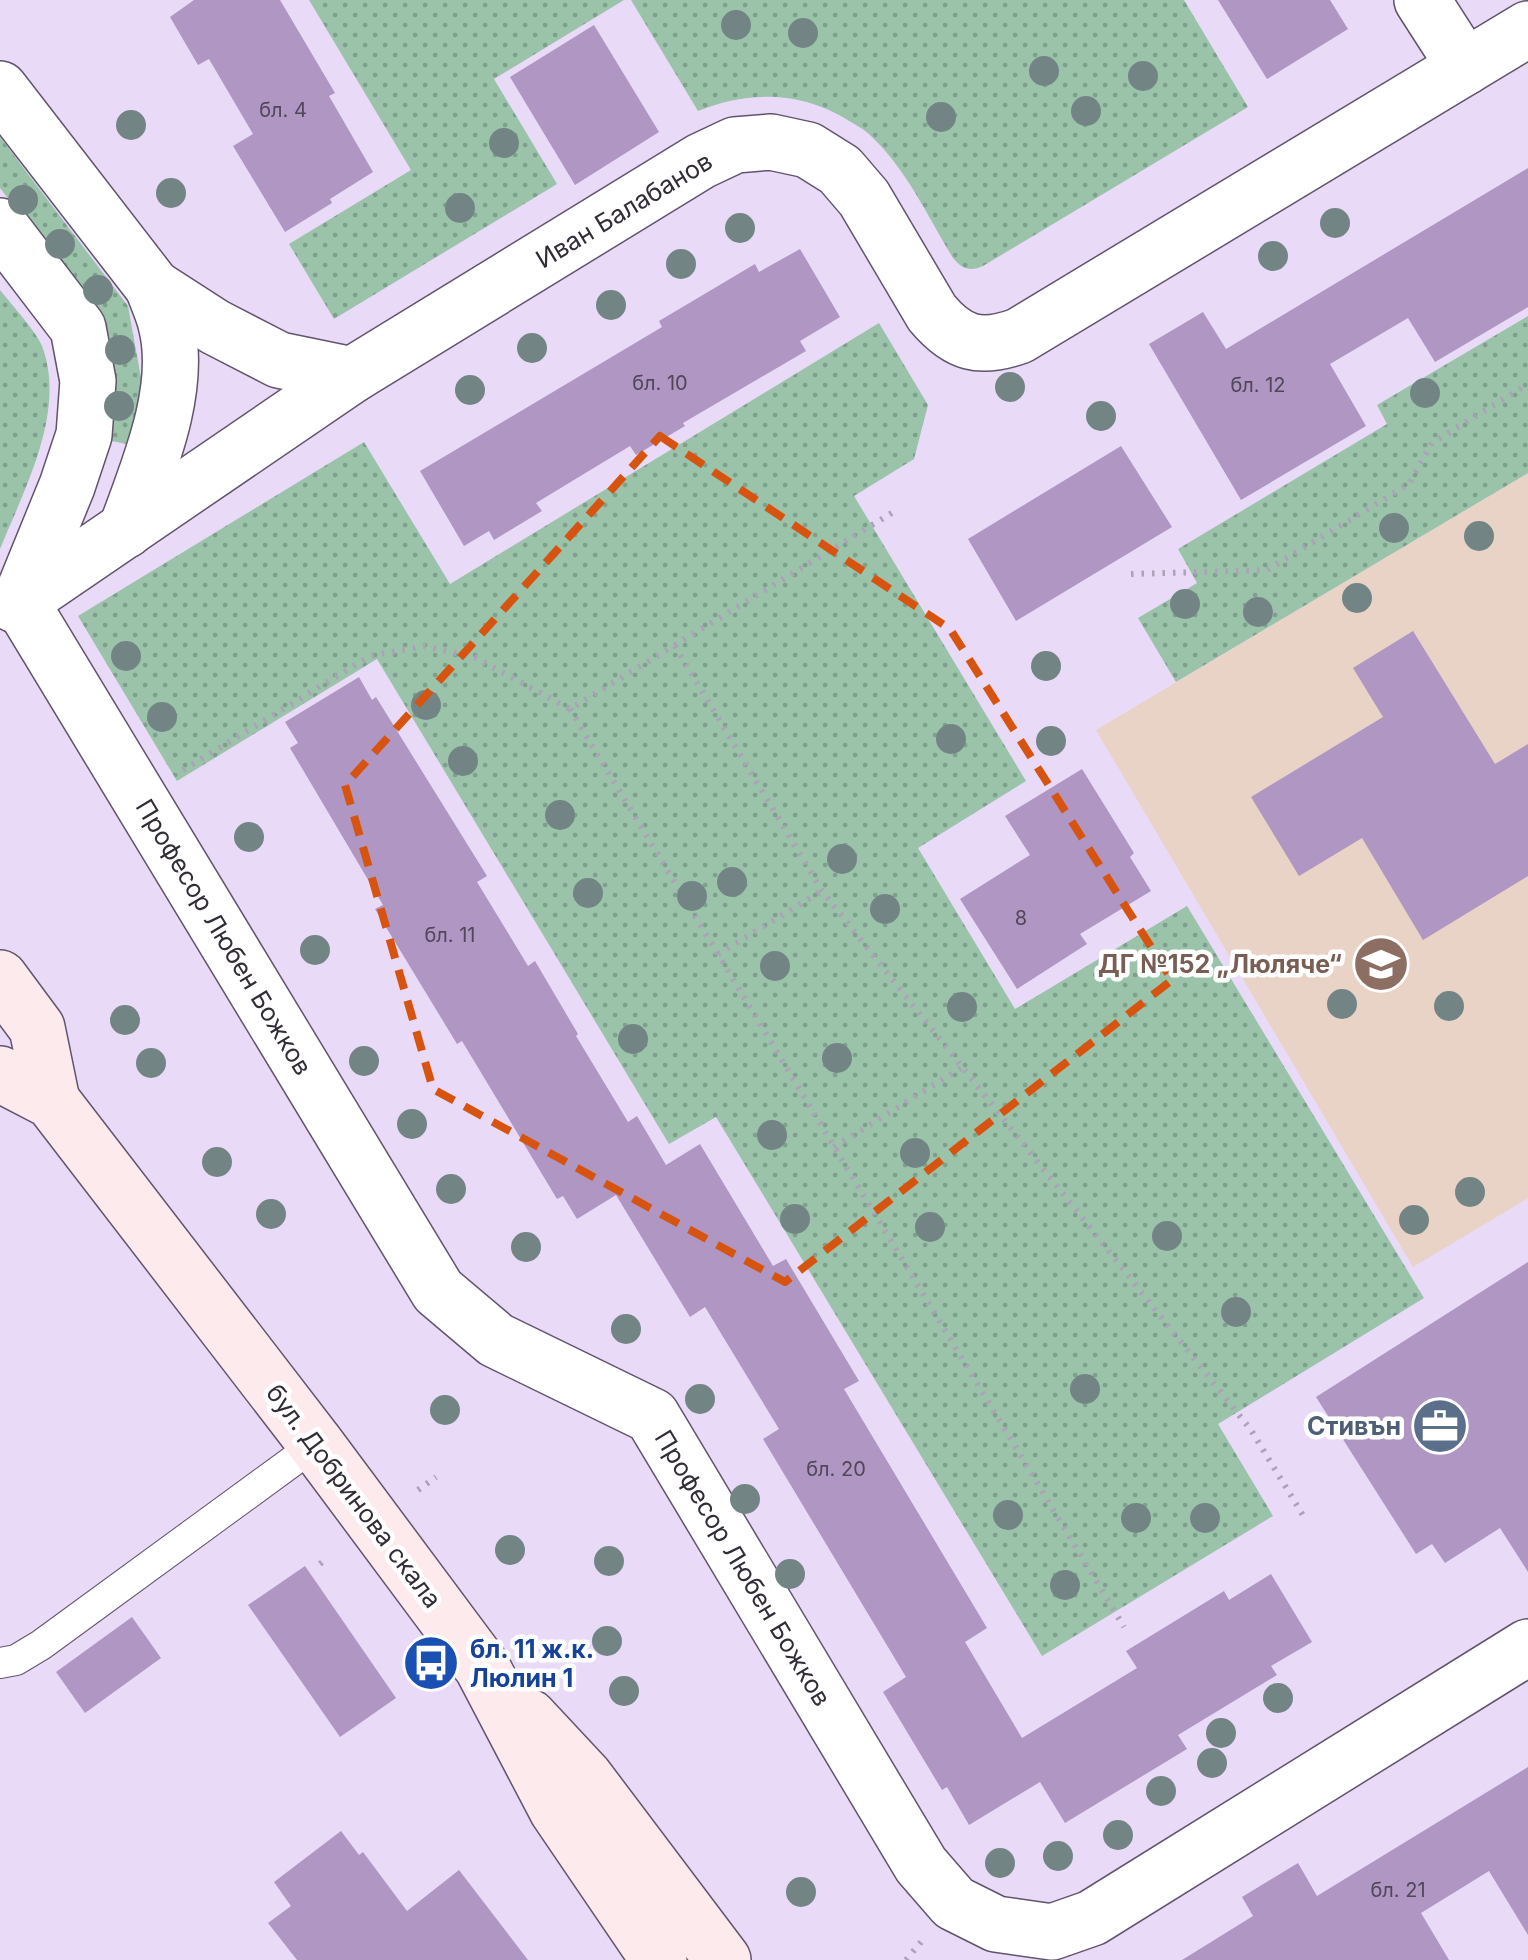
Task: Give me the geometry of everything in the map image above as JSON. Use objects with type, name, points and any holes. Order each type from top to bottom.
[{"type":"main road","name":"бул. Добринова скала","points":[[0,978],[37,1028],[52,1101]]},
{"type":"main road","name":"бул. Добринова скала","points":[[0,1074],[52,1101],[316,1444],[482,1668],[557,1810],[659,1960]]},
{"type":"main road","points":[[482,1668],[585,1776],[724,1960]]},
{"type":"street","points":[[1422,0],[1465,67]]},
{"type":"street","name":"Иван Балабанов","points":[[10,608],[352,375],[701,161],[735,146],[771,142],[808,150],[840,170],[864,198],[944,328],[961,339],[980,344],[1000,342],[1019,336],[1528,29]]},
{"type":"street","points":[[0,88],[153,286],[215,327],[279,360],[352,375]]},
{"type":"street","points":[[0,226],[78,328],[88,382],[84,435],[66,486],[10,608]]},
{"type":"street","points":[[126,530],[165,416],[170,371],[167,327],[153,286]]},
{"type":"street","name":"Професор Любен Божков","points":[[10,608],[139,796],[438,1290],[496,1340],[652,1416],[921,1865],[954,1903],[996,1924],[1052,1932],[1092,1918],[1528,1646]]},
{"type":"lane","points":[[0,1664],[41,1646],[316,1444]]},
{"type":"path","points":[[1131,574],[1267,570],[1409,484],[1432,443],[1528,384]]},
{"type":"path","points":[[570,710],[895,511]]},
{"type":"path","points":[[139,796],[370,656],[424,646],[476,658],[570,710],[1124,1627]]},
{"type":"path","points":[[675,646],[822,890],[1251,1430],[1304,1517]]},
{"type":"path","points":[[718,954],[822,890]]},
{"type":"path","points":[[834,1147],[963,1068]]},
{"type":"path","points":[[417,1490],[436,1477]]},
{"type":"highlighted area","points":[[660,436],[950,629],[1172,980],[785,1282],[433,1089],[345,785]]},
{"type":"shaded area","name":"ДГ №152 „Люляче“","points":[[1528,473],[1528,1198],[1413,1267],[1096,730]]},
{"type":"green space","points":[[309,0],[624,0],[494,79],[557,184],[334,319],[289,244],[411,170]]},
{"type":"green space","points":[[631,0],[1184,0],[1248,107],[983,266],[966,268],[953,258],[884,149],[846,119],[810,103],[773,97],[735,100],[698,111]]},
{"type":"green space","points":[[0,137],[128,306],[141,378],[136,446],[107,440],[100,319],[0,188]]},
{"type":"green space","points":[[0,290],[42,346],[49,397],[39,450],[0,549]]},
{"type":"green space","points":[[1528,316],[1528,473],[1176,682],[1138,618],[1197,583],[1178,549],[1387,424],[1377,405]]},
{"type":"green space","points":[[879,323],[928,405],[914,459],[854,496],[1026,781],[918,848],[1015,1009],[1187,906],[1424,1298],[1218,1424],[1273,1516],[1042,1656],[716,1117],[669,1144],[377,659],[177,781],[78,616],[364,442],[450,584]]},
{"type":"building","points":[[194,0],[280,0],[335,93],[329,96],[373,172],[285,232],[233,146],[253,134],[209,59],[198,65],[170,17]]},
{"type":"building","points":[[1218,0],[1330,0],[1348,29],[1267,79]]},
{"type":"building","points":[[594,25],[659,132],[575,185],[510,77]]},
{"type":"building","points":[[1528,168],[1528,307],[1435,362],[1408,318],[1330,364],[1366,426],[1241,500],[1149,344],[1203,312],[1226,349]]},
{"type":"building","points":[[800,249],[840,317],[800,341],[806,351],[636,455],[630,446],[536,503],[542,511],[494,540],[489,531],[464,546],[420,471],[662,327],[659,321],[755,264],[759,272]]},
{"type":"building","points":[[1121,446],[1172,527],[1016,621],[968,539]]},
{"type":"building","points":[[1413,631],[1495,764],[1528,744],[1528,876],[1423,940],[1362,838],[1299,876],[1251,797],[1383,717],[1353,668]]},
{"type":"building","points":[[359,677],[372,700],[376,697],[487,876],[477,882],[528,966],[535,961],[628,1122],[637,1116],[666,1165],[700,1144],[773,1266],[786,1259],[859,1381],[844,1389],[987,1628],[965,1642],[1022,1738],[1137,1668],[1126,1651],[1224,1591],[1229,1600],[1271,1574],[1312,1642],[1271,1666],[1277,1675],[1178,1735],[1187,1749],[1065,1823],[1040,1782],[969,1825],[947,1787],[942,1790],[883,1692],[906,1677],[763,1439],[779,1429],[705,1307],[690,1317],[616,1195],[577,1219],[563,1196],[557,1199],[462,1041],[457,1044],[375,909],[383,905],[290,748],[298,743],[285,722]]},
{"type":"building","points":[[1082,769],[1134,853],[1130,857],[1151,891],[1080,934],[1087,944],[1017,989],[960,899],[1030,855],[1005,816]]},
{"type":"building","points":[[1528,1262],[1528,1572],[1500,1528],[1445,1563],[1432,1544],[1416,1554],[1316,1397]]},
{"type":"building","points":[[305,1566],[396,1698],[340,1737],[248,1605]]},
{"type":"building","points":[[132,1617],[161,1658],[85,1713],[56,1672]]},
{"type":"building","points":[[1528,1767],[1528,1935],[1489,1871],[1421,1913],[1449,1960],[1182,1960],[1253,1916],[1242,1897],[1298,1863],[1317,1896]]},
{"type":"building","points":[[341,1831],[359,1855],[363,1852],[407,1911],[459,1870],[528,1960],[297,1960],[268,1923],[291,1906],[274,1882]]},
{"type":"place","name":"ДГ №152 „Люляче“","points":[[1381,964]]},
{"type":"place","name":"Стивън","points":[[1440,1426]]},
{"type":"place","name":"бл. 11 ж.к. Люлин 1","points":[[431,1663]]}]
